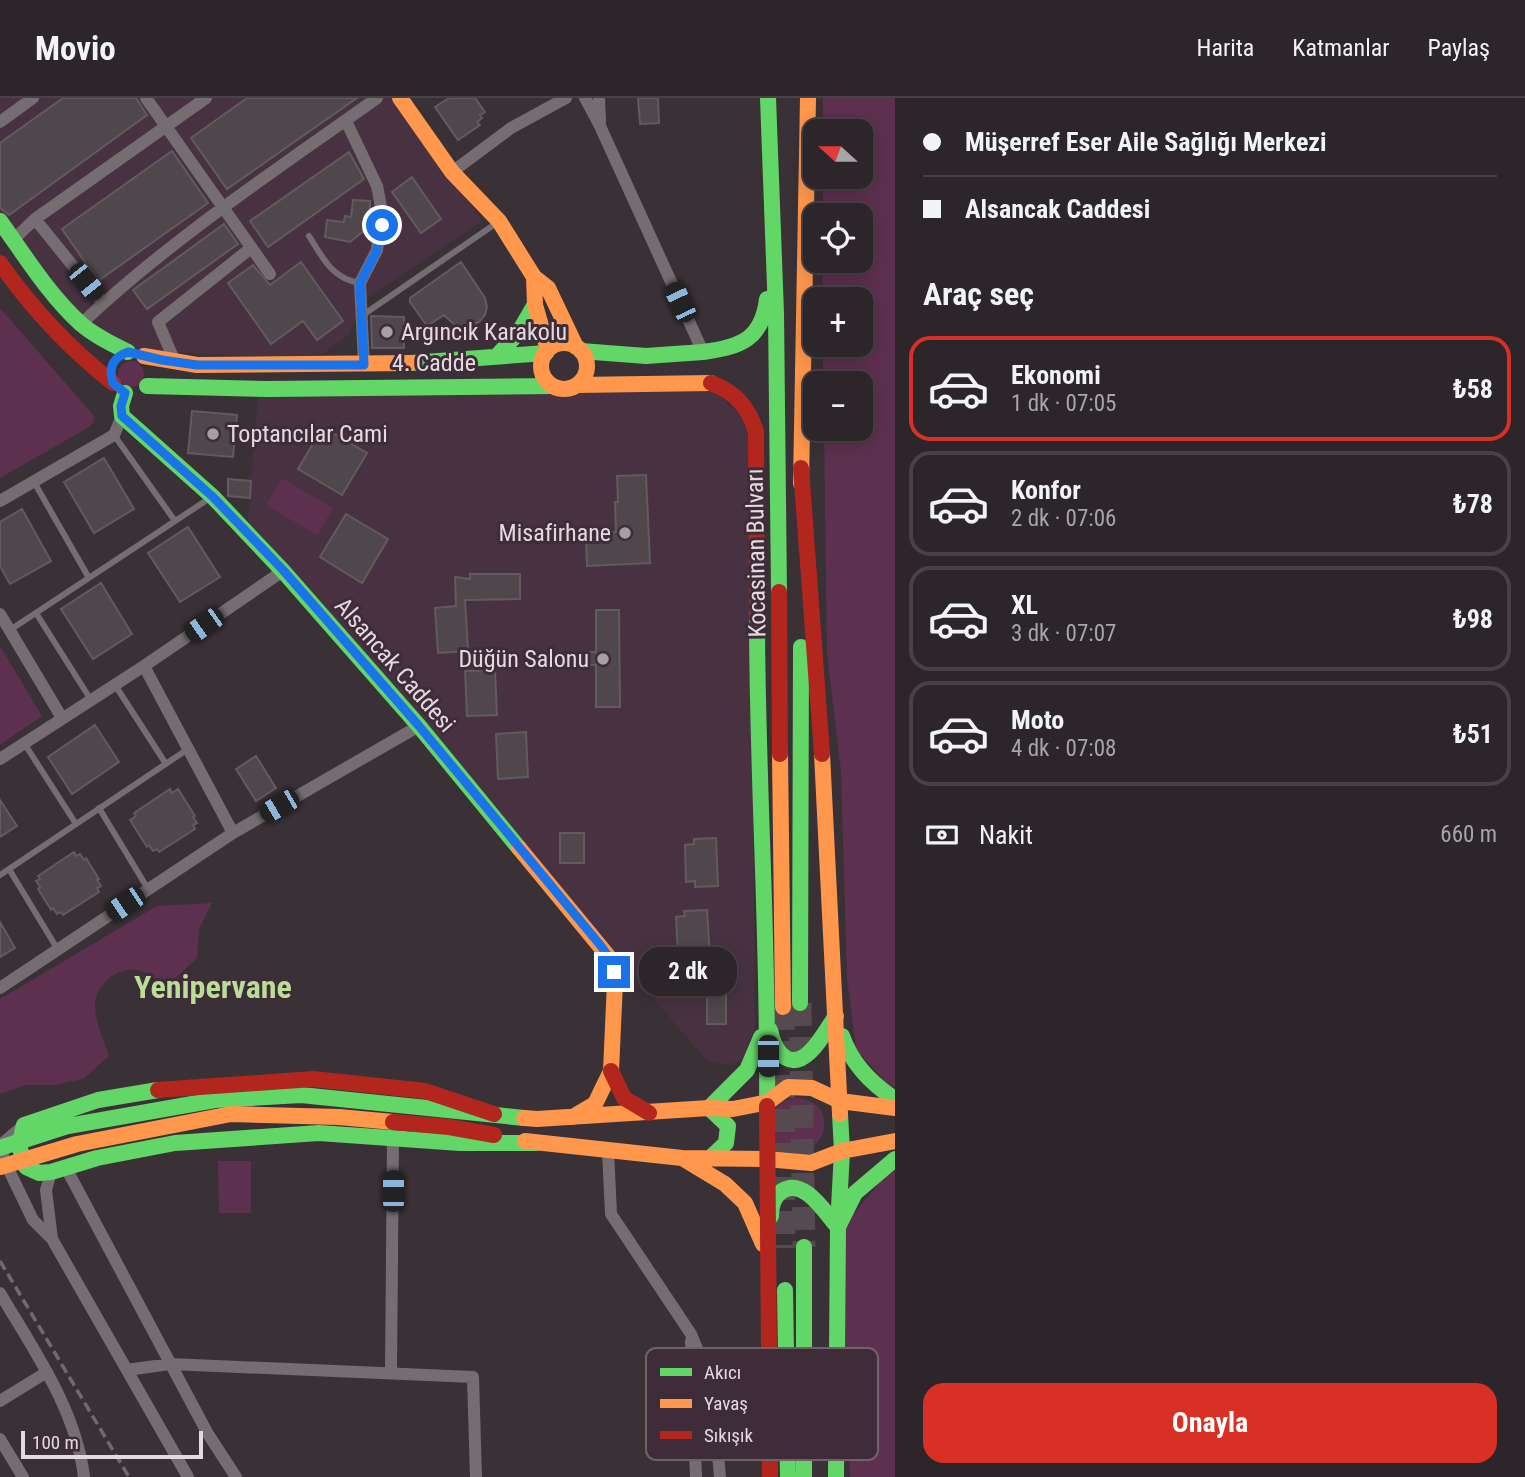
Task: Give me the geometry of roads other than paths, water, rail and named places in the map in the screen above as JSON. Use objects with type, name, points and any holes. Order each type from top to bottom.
[{"type":"main road","points":[[400,98],[452,172],[499,221],[534,277],[548,288],[587,363],[585,375],[577,385]]},
{"type":"main road","name":"Kocasinan Bulvarı","points":[[768,98],[776,313],[775,1009]]},
{"type":"main road","name":"Kocasinan Bulvarı","points":[[800,1003],[801,468],[808,98]]},
{"type":"main road","points":[[547,352],[558,344],[579,349],[646,356],[704,352],[727,349],[744,342],[758,330],[766,313],[770,159]]},
{"type":"main road","name":"4. Cadde","points":[[0,221],[81,324],[103,339],[136,354],[197,365],[364,365],[426,363],[547,352]]},
{"type":"main road","points":[[2,269],[67,346],[119,388],[141,391],[148,386],[152,370],[136,354],[114,360],[111,367],[119,388],[122,416]]},
{"type":"main road","points":[[534,277],[534,306],[547,352],[542,371],[552,386],[563,389],[577,385],[711,383],[727,389],[741,400],[751,414],[756,432],[757,736],[775,1009],[774,1047],[781,1055],[792,1059],[809,1054],[836,1016]]},
{"type":"main road","points":[[497,356],[519,332],[534,306]]},
{"type":"main road","name":"4. Cadde","points":[[148,386],[552,386]]},
{"type":"main road","name":"Alsancak Caddesi","points":[[122,416],[213,497],[283,570],[419,726],[608,956],[615,982],[611,1071],[595,1104],[573,1117]]},
{"type":"main road","points":[[801,468],[819,705],[840,1101],[842,1151],[837,1348]]},
{"type":"main road","points":[[757,736],[777,481]]},
{"type":"main road","points":[[769,1348],[766,1160],[775,1009]]},
{"type":"main road","points":[[709,1108],[745,1074],[755,1060],[775,1009]]},
{"type":"main road","points":[[836,1016],[845,1047],[854,1064],[874,1085],[895,1100]]},
{"type":"main road","points":[[611,1071],[624,1098],[649,1113]]},
{"type":"main road","points":[[0,1148],[28,1131],[98,1100],[165,1089],[313,1079],[425,1091],[494,1114],[537,1119],[709,1108],[733,1109],[768,1102],[788,1087],[812,1088],[840,1101],[895,1108]]},
{"type":"main road","points":[[709,1108],[727,1126],[726,1143],[710,1158]]},
{"type":"main road","points":[[0,1167],[77,1144],[231,1114],[340,1117],[449,1127],[536,1143],[681,1158],[811,1163],[842,1151],[895,1142]]},
{"type":"main road","points":[[28,1131],[18,1138],[18,1149],[26,1167],[39,1173],[97,1158],[175,1143],[319,1133],[460,1143],[536,1143]]},
{"type":"main road","points":[[681,1158],[725,1184],[745,1203],[769,1260]]},
{"type":"main road","points":[[838,1227],[855,1193],[895,1159]]},
{"type":"main road","points":[[769,1260],[771,1206],[782,1191],[793,1188],[806,1190],[838,1227]]},
{"type":"main road","points":[[804,1247],[804,1348]]},
{"type":"main road","points":[[784,1248],[786,1348]]},
{"type":"street","points":[[0,122],[33,98]]},
{"type":"street","points":[[146,98],[270,274]]},
{"type":"street","points":[[14,239],[34,219],[206,98]]},
{"type":"street","points":[[81,324],[103,303],[223,207],[377,98]]},
{"type":"street","points":[[452,172],[511,128],[566,98]]},
{"type":"street","points":[[585,98],[704,352]]},
{"type":"street","points":[[599,98],[600,126]]},
{"type":"street","points":[[346,121],[377,186],[382,212],[377,250],[360,283],[364,365]]},
{"type":"street","points":[[34,219],[103,303]]},
{"type":"street","points":[[175,362],[158,322],[251,248]]},
{"type":"street","points":[[0,502],[114,435],[122,416]]},
{"type":"street","points":[[0,759],[144,666],[283,570]]},
{"type":"street","points":[[0,614],[62,718]]},
{"type":"street","points":[[144,666],[233,833]]},
{"type":"street","points":[[0,988],[233,833],[419,726]]},
{"type":"street","points":[[28,1131],[4,1142],[3,1158],[33,1220],[52,1239],[188,1477]]},
{"type":"street","points":[[391,1372],[393,1139]]},
{"type":"street","points":[[608,1151],[611,1214],[691,1334],[697,1348]]},
{"type":"street","points":[[52,1239],[47,1190],[58,1170]]},
{"type":"street","points":[[58,1170],[214,1444],[236,1477]]},
{"type":"street","points":[[0,1293],[47,1372],[72,1424],[85,1477]]},
{"type":"street","points":[[691,1334],[691,1348]]},
{"type":"street","points":[[127,1370],[170,1364],[474,1377],[476,1477]]},
{"type":"street","points":[[0,1401],[47,1372]]},
{"type":"street","points":[[0,1439],[23,1477]]},
{"type":"lane","points":[[361,316],[499,221]]},
{"type":"lane","points":[[309,236],[332,270],[344,281],[360,283]]},
{"type":"lane","points":[[114,435],[175,521]]},
{"type":"lane","points":[[34,482],[89,578]]},
{"type":"lane","points":[[10,630],[213,497]]},
{"type":"lane","points":[[36,613],[90,700]]},
{"type":"lane","points":[[115,685],[166,764]]},
{"type":"lane","points":[[24,743],[76,824]]},
{"type":"lane","points":[[0,875],[188,749]]},
{"type":"lane","points":[[99,808],[148,889]]},
{"type":"lane","points":[[9,869],[58,950]]},
{"type":"tunnel","points":[[800,1003],[804,1247]]},
{"type":"tunnel","points":[[783,1007],[784,1248]]},
{"type":"railway","points":[[0,1261],[129,1477]]},
{"type":"place","name":"Argıncık Karakolu","points":[[387,332]]},
{"type":"place","name":"Toptancılar Cami","points":[[213,434]]},
{"type":"place","name":"Misafirhane","points":[[625,533]]},
{"type":"place","name":"Düğün Salonu","points":[[603,659]]},
{"type":"district","name":"Yenipervane","points":[[213,987]]}]
